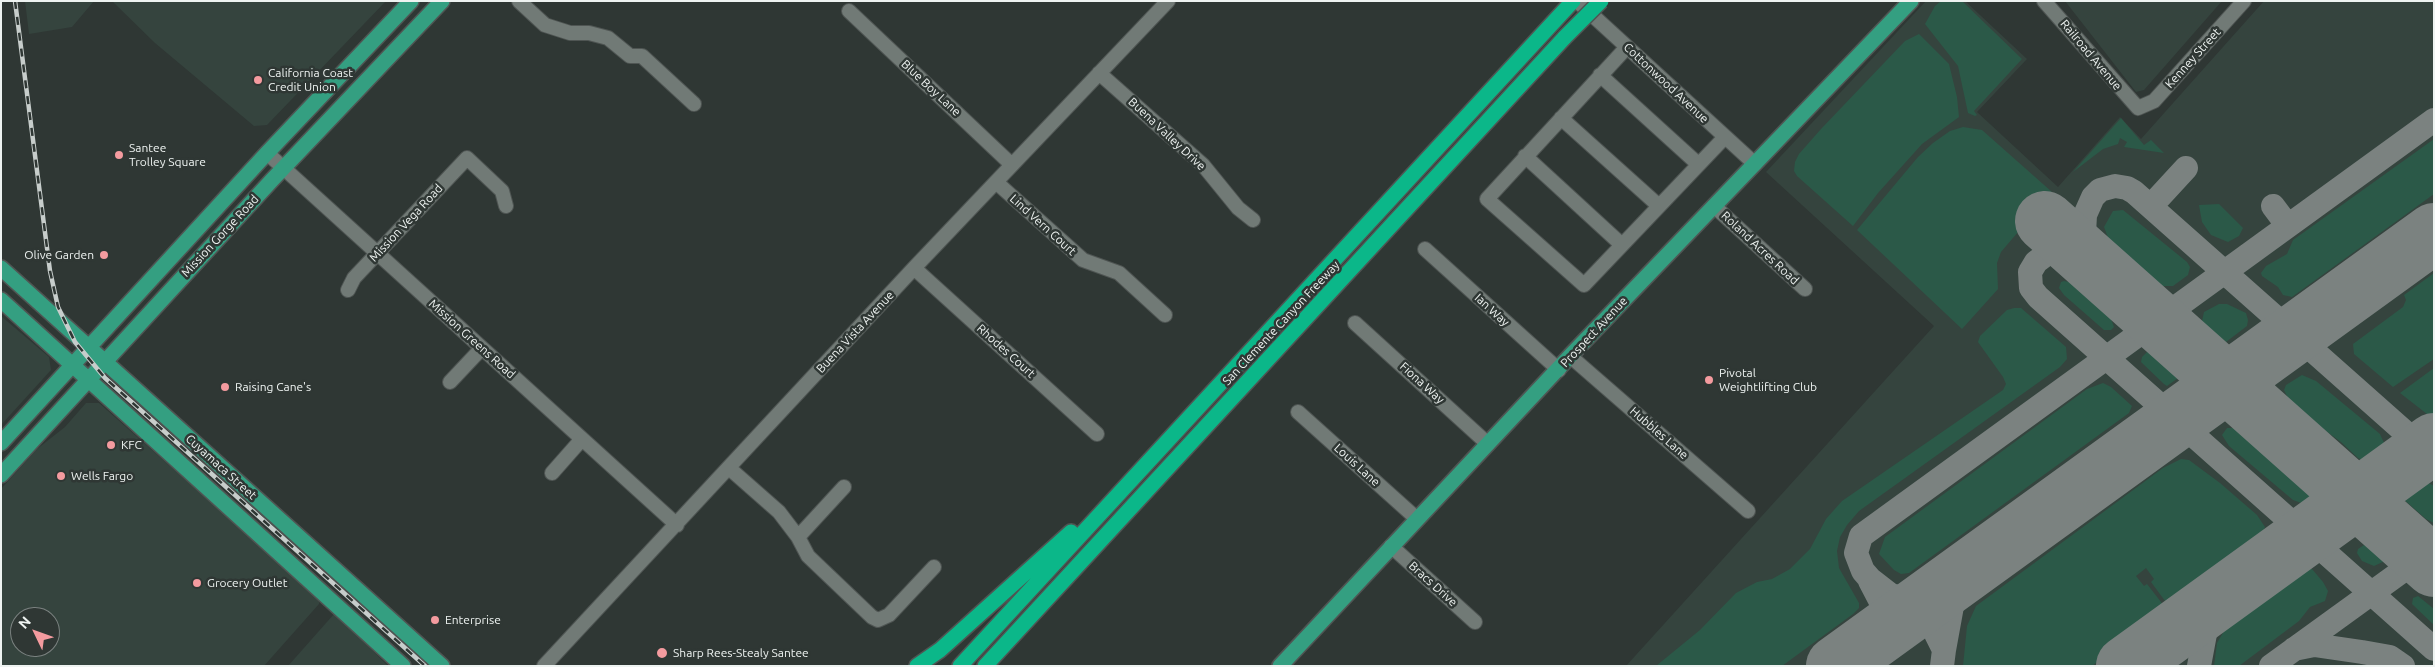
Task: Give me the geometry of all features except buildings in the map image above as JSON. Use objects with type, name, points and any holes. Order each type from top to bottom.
[{"type":"highway","name":"San Clemente Canyon Freeway","points":[[960,666],[1573,1]]},
{"type":"highway","name":"San Clemente Canyon Freeway","points":[[985,666],[1601,1]]},
{"type":"highway","points":[[917,666],[940,650],[1092,513],[1175,432]]},
{"type":"highway","points":[[996,666],[1043,604]]},
{"type":"main road","name":"Mission Gorge Road","points":[[1,444],[266,153],[411,1]]},
{"type":"main road","name":"Mission Gorge Road","points":[[1,475],[283,168],[442,1]]},
{"type":"main road","name":"Prospect Avenue","points":[[1280,666],[1416,518],[1911,1]]},
{"type":"main road","name":"Cuyamaca Street","points":[[1,268],[442,666]]},
{"type":"main road","name":"Cuyamaca Street","points":[[1,300],[404,666]]},
{"type":"street","points":[[519,1],[545,26],[570,33],[589,33],[608,38],[630,56],[642,56],[694,104]]},
{"type":"street","name":"Buena Vista Avenue","points":[[544,666],[914,268],[1168,1]]},
{"type":"street","name":"Cottonwood Avenue","points":[[1577,1],[1755,164]]},
{"type":"street","name":"Railroad Avenue","points":[[2044,1],[2138,108]]},
{"type":"street","name":"Kenney Street","points":[[2138,108],[2154,101],[2244,1]]},
{"type":"street","name":"Blue Boy Lane","points":[[849,11],[1012,165]]},
{"type":"street","points":[[1627,47],[1487,199],[1584,285],[1725,137]]},
{"type":"street","name":"Buena Valley Drive","points":[[1099,73],[1203,165],[1238,208],[1253,220]]},
{"type":"street","points":[[1600,75],[1698,164]]},
{"type":"street","points":[[1561,118],[1659,206]]},
{"type":"street","name":"Mission Greens Road","points":[[266,153],[677,525]]},
{"type":"street","points":[[1525,156],[1622,245]]},
{"type":"street","name":"Mission Vega Road","points":[[348,290],[354,278],[467,158],[502,191],[506,206]]},
{"type":"street","name":"Lind Vern Court","points":[[996,182],[1083,260],[1119,273],[1165,315]]},
{"type":"street","name":"Roland Acres Road","points":[[1714,206],[1806,290]]},
{"type":"street","name":"Ian Way","points":[[1425,250],[1559,370]]},
{"type":"street","name":"Rhodes Court","points":[[914,268],[1097,434]]},
{"type":"street","name":"Fiona Way","points":[[1356,323],[1488,444]]},
{"type":"street","points":[[450,382],[482,348]]},
{"type":"street","name":"Hubbles Lane","points":[[1570,356],[1748,511]]},
{"type":"street","name":"Louis Lane","points":[[1298,412],[1416,518]]},
{"type":"street","points":[[552,473],[582,438]]},
{"type":"street","points":[[729,468],[779,512],[798,536],[808,556],[872,617],[878,620],[889,615],[934,567]]},
{"type":"street","points":[[798,536],[844,487]]},
{"type":"street","name":"Bracs Drive","points":[[1391,546],[1475,622]]},
{"type":"shaded area","points":[[25,1],[94,1],[72,27],[29,34]]},
{"type":"shaded area","points":[[112,1],[386,1],[267,125],[254,126],[155,43]]},
{"type":"shaded area","points":[[1926,1],[1965,1],[2027,59],[1977,112],[2058,187],[2120,117],[2141,139],[2264,1],[2434,1],[2434,666],[1626,666],[1934,326],[1766,172]]},
{"type":"shaded area","points":[[2065,1],[2222,1],[2144,90],[2136,92]]},
{"type":"shaded area","points":[[1,316],[49,357],[51,370],[1,425]]},
{"type":"shaded area","points":[[86,403],[99,403],[320,599],[319,604],[264,666],[1,666],[1,489],[37,449],[65,427]]},
{"type":"shaded area","points":[[334,614],[346,624],[388,666],[288,666]]},
{"type":"green space","points":[[1941,1],[1962,1],[2022,59],[1974,111],[1977,115],[1975,116],[1968,113],[1958,66],[1925,24],[1935,6]]},
{"type":"green space","points":[[1919,34],[1949,64],[1957,97],[1959,117],[1922,144],[1878,193],[1853,226],[1797,176],[1794,171],[1795,162],[1799,154],[1821,129],[1905,41]]},
{"type":"green space","points":[[2121,118],[2144,145],[2151,140],[2164,153],[2124,147],[2127,142],[2120,138],[2118,144],[2103,149],[2073,172]]},
{"type":"green space","points":[[1963,127],[1982,130],[2052,192],[2001,252],[1997,263],[1998,289],[1962,329],[1857,230],[1918,157],[1950,131]]},
{"type":"green space","points":[[2434,139],[2434,194],[2292,297],[2283,295],[2278,287],[2262,276],[2261,273],[2266,266],[2287,254],[2293,240]]},
{"type":"green space","points":[[2219,204],[2243,228],[2239,236],[2228,242],[2211,235],[2202,222],[2199,205]]},
{"type":"green space","points":[[2123,210],[2187,262],[2190,267],[2188,275],[2173,286],[2162,286],[2109,240],[2104,227],[2113,211]]},
{"type":"green space","points":[[2434,273],[2434,359],[2393,387],[2354,354],[2353,344],[2403,307],[2406,300],[2404,295]]},
{"type":"green space","points":[[2061,282],[2069,282],[2111,319],[2114,327],[2111,330],[2104,330],[2064,295],[2059,288]]},
{"type":"green space","points":[[2219,304],[2227,304],[2246,313],[2248,320],[2247,326],[2226,342],[2208,329],[2202,321],[2204,312]]},
{"type":"green space","points":[[2021,308],[2066,347],[2067,359],[2060,367],[1859,511],[1847,525],[1840,537],[1837,551],[1839,568],[1859,603],[1859,608],[1853,614],[1782,666],[1656,666],[1700,630],[1736,593],[1757,582],[1772,579],[1790,569],[1810,549],[1826,519],[1842,501],[2003,390],[2006,384],[2003,377],[1978,342],[1980,336],[2007,310]]},
{"type":"green space","points":[[2147,352],[2153,354],[2178,378],[2167,386],[2164,384],[2141,362],[2142,357]]},
{"type":"green space","points":[[2434,368],[2434,414],[2427,414],[2400,393]]},
{"type":"green space","points":[[2302,375],[2316,381],[2380,434],[2385,445],[2384,450],[2378,456],[2366,462],[2358,458],[2289,400],[2284,390],[2286,385]]},
{"type":"green space","points":[[2103,383],[2111,387],[2132,406],[2129,413],[1909,573],[1901,574],[1894,570],[1879,554],[1885,537],[2087,389]]},
{"type":"green space","points":[[2227,428],[2233,428],[2313,496],[2312,503],[2304,504],[2293,500],[2229,446],[2222,435]]},
{"type":"green space","points":[[2181,459],[2189,460],[2220,483],[2257,515],[2265,527],[2260,540],[2252,548],[2171,609],[2151,582],[2154,579],[2146,568],[2136,576],[2144,586],[2147,584],[2168,611],[2092,666],[1963,666],[1967,626],[1976,606],[2163,468]]},
{"type":"green space","points":[[2425,481],[2434,486],[2434,523],[2426,519],[2401,497],[2401,493],[2408,488],[2416,483]]},
{"type":"green space","points":[[2364,545],[2378,551],[2385,561],[2374,566],[2362,561],[2357,553],[2358,549]]},
{"type":"green space","points":[[2303,568],[2312,569],[2323,582],[2328,591],[2325,601],[2310,607],[2299,621],[2239,666],[2214,666],[2217,643],[2231,619],[2241,608],[2293,571]]},
{"type":"green space","points":[[2418,596],[2434,609],[2434,625],[2412,604],[2413,598]]},
{"type":"taxiway","points":[[1942,666],[1944,650],[1933,628],[1870,579],[1863,571],[1856,553],[1861,536],[2434,120]]},
{"type":"taxiway","points":[[2151,206],[2186,168]]},
{"type":"taxiway","points":[[2095,266],[2084,233],[2085,215],[2093,197],[2100,190],[2115,186],[2127,188],[2134,192],[2434,458]]},
{"type":"taxiway","points":[[2273,206],[2288,226]]},
{"type":"taxiway","points":[[2095,266],[2062,253],[2048,253],[2036,262],[2030,272],[2031,288],[2038,297],[2434,649]]},
{"type":"taxiway","points":[[1944,650],[1952,606],[1964,579],[1974,568],[2043,518]]},
{"type":"taxiway","points":[[2199,666],[2207,623],[2217,603],[2303,540]]},
{"type":"taxiway","points":[[2271,666],[2434,548]]},
{"type":"taxiway","points":[[1891,595],[1909,600],[1923,598],[1966,570]]},
{"type":"taxiway","points":[[1833,666],[1873,637],[1877,631],[1882,604],[1870,581]]},
{"type":"taxiway","points":[[1869,644],[1892,628],[1903,624],[1917,623],[1933,628]]},
{"type":"taxiway","points":[[2294,649],[2314,645],[2362,652],[2390,657],[2403,666]]},
{"type":"runway","points":[[2045,221],[2434,567]]},
{"type":"runway","points":[[1836,666],[2434,233]]},
{"type":"runway","points":[[2126,666],[2434,443]]},
{"type":"railway","points":[[15,1],[50,271],[58,307],[75,342],[105,378],[425,666]]},
{"type":"place","name":"California Coast Credit Union","points":[[258,80]]},
{"type":"place","name":"Santee Trolley Square","points":[[119,155]]},
{"type":"place","name":"Olive Garden","points":[[104,255]]},
{"type":"place","name":"Pivotal Weightlifting Club","points":[[1709,380]]},
{"type":"place","name":"Raising Cane's","points":[[225,387]]},
{"type":"place","name":"KFC","points":[[111,445]]},
{"type":"place","name":"Wells Fargo","points":[[61,476]]},
{"type":"place","name":"Grocery Outlet","points":[[197,583]]},
{"type":"place","name":"Enterprise","points":[[435,620]]},
{"type":"place","name":"Sharp Rees-Stealy Santee","points":[[662,653]]}]
